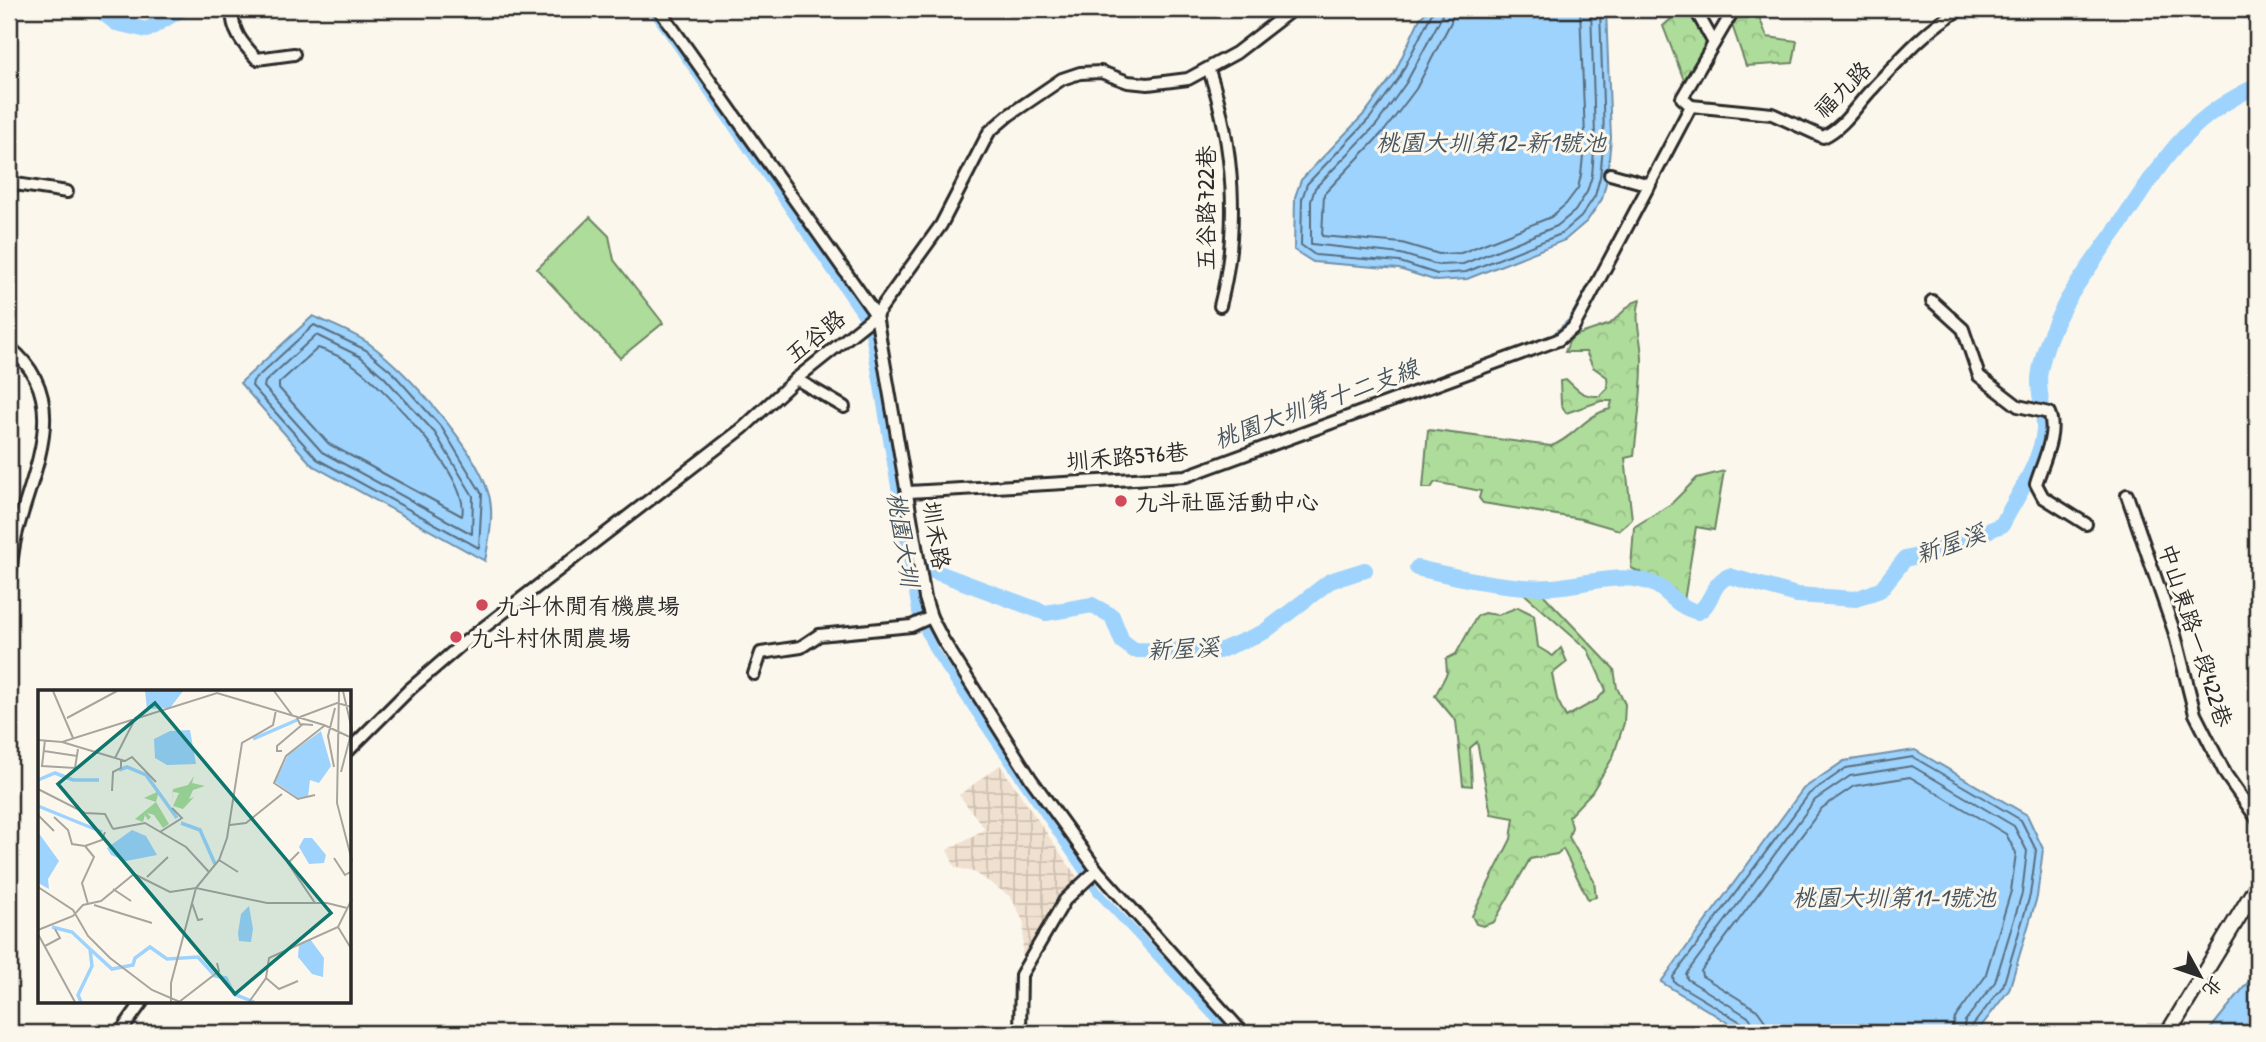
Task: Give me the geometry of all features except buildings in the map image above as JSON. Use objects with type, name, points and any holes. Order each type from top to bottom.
[{"type":"main road","points":[[2168,1033],[2257,886]]},
{"type":"street","points":[[232,9],[232,21],[238,40],[257,59],[294,54]]},
{"type":"street","name":"圳禾路","points":[[659,9],[872,318],[909,492],[929,619],[1031,779],[1095,872],[1243,1033]]},
{"type":"street","name":"五谷路","points":[[352,747],[410,689],[461,645],[743,428],[796,379],[872,318],[941,225],[989,132],[1009,115],[1062,79],[1080,73],[1101,72],[1128,82],[1148,84],[1188,79],[1209,70],[1293,9]]},
{"type":"street","points":[[1695,9],[1714,43]]},
{"type":"street","points":[[1691,106],[1682,98],[1734,9]]},
{"type":"street","name":"福九路","points":[[1691,106],[1772,114],[1824,136],[1841,125],[1872,88],[1942,19],[1961,9]]},
{"type":"street","name":"五谷路722巷","points":[[1209,70],[1231,156],[1230,250],[1220,306]]},
{"type":"street","name":"圳禾路576巷","points":[[909,492],[1186,477],[1558,340],[1573,328],[1691,106]]},
{"type":"street","points":[[1610,174],[1650,185]]},
{"type":"street","points":[[9,183],[67,192]]},
{"type":"street","points":[[1932,300],[1963,329],[1979,376],[2018,406],[2049,413],[2052,419],[2049,446],[2036,484],[2043,497],[2086,524]]},
{"type":"street","points":[[9,347],[25,361],[34,376],[45,411],[43,441],[15,536],[9,583]]},
{"type":"street","points":[[796,379],[844,407]]},
{"type":"street","name":"中山東路一段422巷","points":[[2127,495],[2174,631],[2195,714],[2226,775],[2257,819]]},
{"type":"street","points":[[754,674],[761,653],[801,647],[819,635],[916,625],[929,619]]},
{"type":"street","points":[[1020,1033],[1021,975],[1065,900],[1080,883],[1095,872]]},
{"type":"street","points":[[120,1033],[141,1004]]},
{"type":"shaded area","points":[[1000,765],[1079,880],[1054,909],[1026,957],[1022,956],[1024,923],[1011,897],[976,873],[955,867],[947,850],[985,829],[959,795]]},
{"type":"green space","points":[[1682,9],[1697,9],[1710,36],[1688,78],[1684,80],[1663,26]]},
{"type":"green space","points":[[1744,9],[1756,9],[1767,37],[1797,41],[1793,63],[1746,66],[1732,25]]},
{"type":"green space","points":[[590,217],[609,236],[614,260],[663,323],[620,358],[537,269]]},
{"type":"green space","points":[[1640,300],[1640,399],[1634,456],[1625,458],[1632,519],[1619,530],[1581,519],[1483,503],[1479,498],[1481,491],[1435,482],[1431,488],[1423,488],[1428,430],[1551,446],[1566,438],[1593,416],[1610,409],[1612,401],[1601,401],[1566,413],[1561,404],[1560,381],[1567,380],[1578,390],[1590,395],[1600,396],[1608,388],[1607,377],[1593,367],[1586,352],[1565,352],[1571,337],[1610,324],[1632,303]]},
{"type":"green space","points":[[1724,471],[1714,530],[1696,527],[1684,601],[1665,583],[1631,568],[1634,527],[1671,504],[1697,478]]},
{"type":"green space","points":[[1521,591],[1540,591],[1614,669],[1617,688],[1625,704],[1624,723],[1613,757],[1592,792],[1569,816],[1572,827],[1569,837],[1594,881],[1596,897],[1588,899],[1563,849],[1557,854],[1530,859],[1494,922],[1483,926],[1476,924],[1472,916],[1511,839],[1514,818],[1491,814],[1477,742],[1470,748],[1472,786],[1463,785],[1456,721],[1435,696],[1447,673],[1446,659],[1456,654],[1477,616],[1484,613],[1498,615],[1518,607],[1534,615],[1538,647],[1553,656],[1561,648],[1567,662],[1552,674],[1557,699],[1566,717],[1597,700],[1606,690],[1588,650]]},
{"type":"water","name":"桃園大圳第12-新1號池","points":[[1429,9],[1606,9],[1611,138],[1602,199],[1587,221],[1565,240],[1467,279],[1437,281],[1399,269],[1313,262],[1294,250],[1295,197],[1301,180],[1365,113],[1394,74],[1420,18]]},
{"type":"water","points":[[313,316],[371,345],[403,373],[455,433],[481,474],[490,500],[491,526],[485,561],[312,465],[240,383]]},
{"type":"water","name":"桃園大圳第11-1號池","points":[[1915,750],[2027,815],[2043,849],[2037,897],[2009,990],[1976,1033],[1745,1033],[1661,982],[1803,789],[1844,761]]},
{"type":"water","points":[[2257,971],[2257,1033],[2207,1033]]},
{"type":"waterway","points":[[98,9],[116,23],[147,30],[182,9]]},
{"type":"waterway","name":"桃園大圳","points":[[652,9],[868,324],[917,614],[934,651],[1099,894],[1229,1033]]},
{"type":"waterway","name":"桃園大圳第十二支線","points":[[1688,100],[1703,72]]},
{"type":"waterway","name":"新屋溪","points":[[1417,568],[1520,587],[1552,587],[1612,579],[1636,579],[1655,584],[1682,605],[1698,612],[1703,609],[1723,579],[1729,576],[1797,595],[1856,599],[1880,590],[1905,559],[1934,552],[2002,525],[2039,453],[2044,429],[2040,371],[2052,331],[2071,294],[2176,146],[2211,113],[2257,86]]},
{"type":"waterway","name":"桃園大圳第十二支線","points":[[1646,180],[1685,106]]},
{"type":"waterway","name":"桃園大圳第十二支線","points":[[1059,478],[1186,470],[1553,335],[1569,320],[1613,242]]},
{"type":"waterway","name":"新屋溪","points":[[928,569],[1046,613],[1092,605],[1112,616],[1122,641],[1134,650],[1219,651],[1264,632],[1330,581],[1365,570]]},
{"type":"place","name":"九斗社區活動中心","points":[[1121,501]]},
{"type":"place","name":"九斗休閒有機農場","points":[[482,605]]},
{"type":"place","name":"九斗村休閒農場","points":[[456,637]]}]
